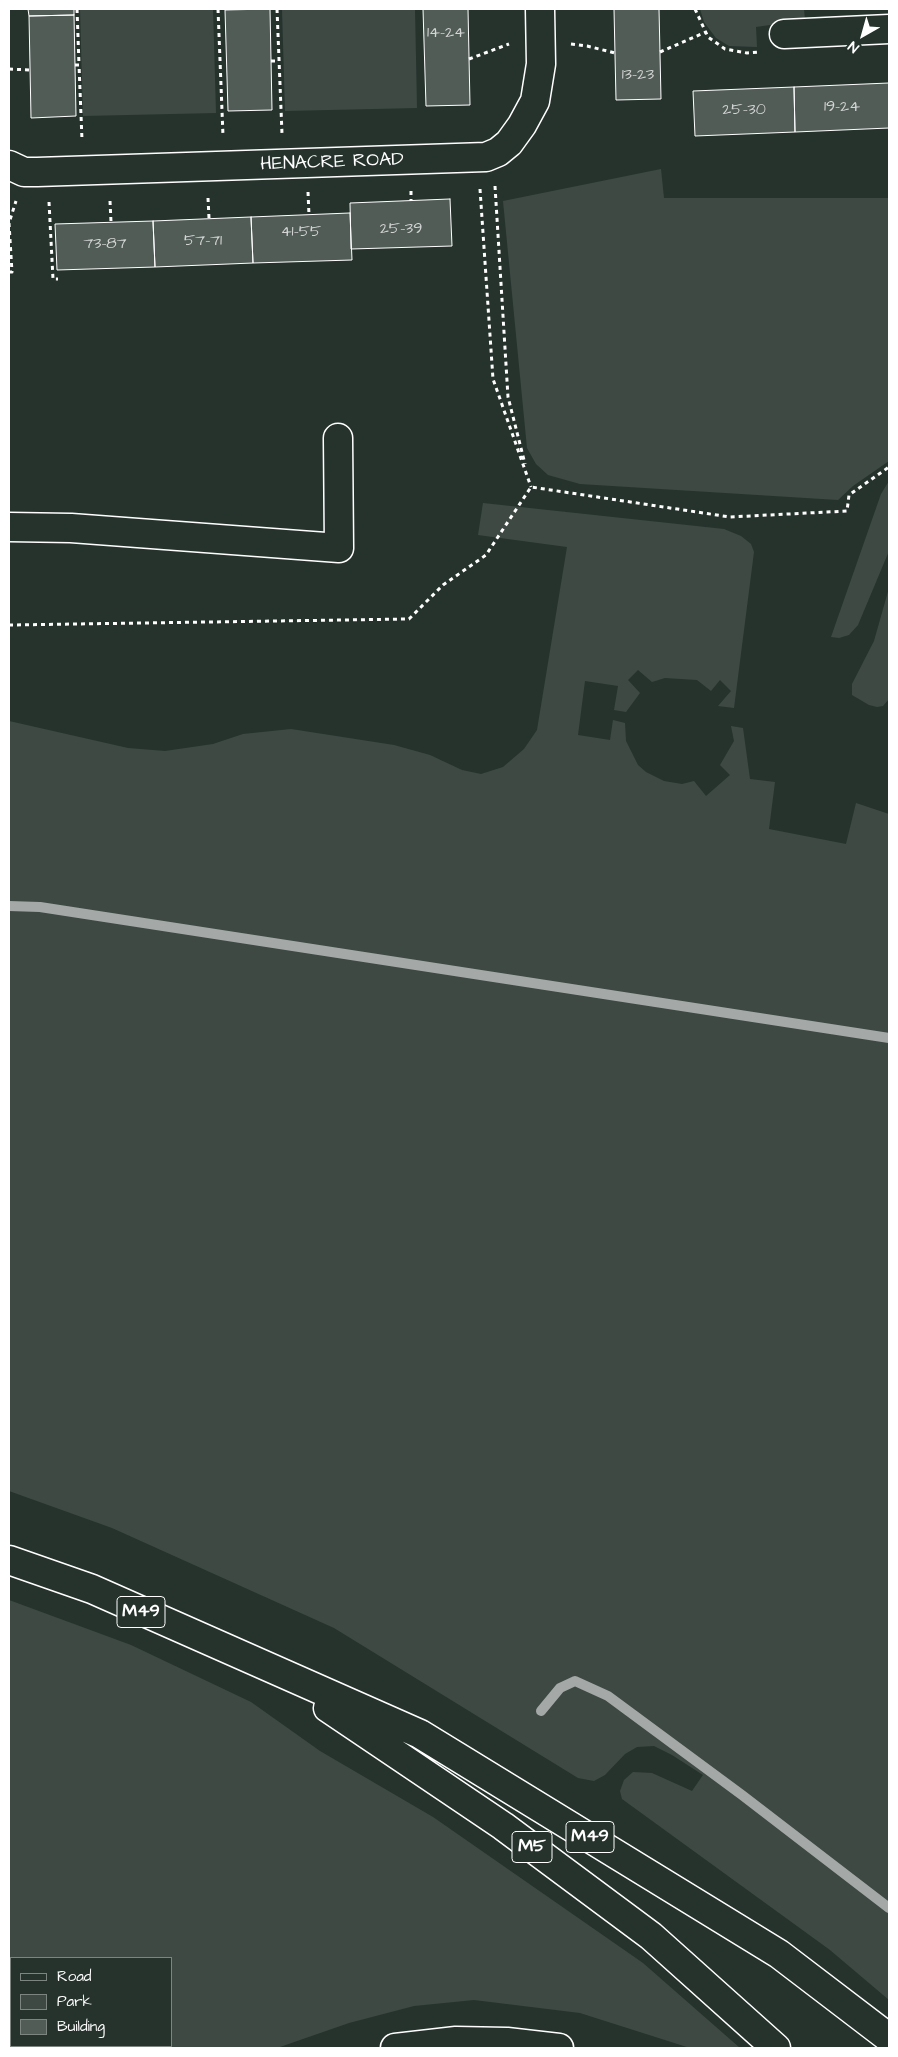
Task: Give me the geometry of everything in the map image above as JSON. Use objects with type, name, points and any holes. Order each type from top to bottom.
[{"type":"main road","points":[[486,156],[513,139],[530,112],[538,90],[541,64],[540,21]]},
{"type":"main road","points":[[784,34],[889,29]]},
{"type":"main road","name":"HENACRE ROAD","points":[[27,170],[83,171],[224,167],[486,156]]},
{"type":"main road","points":[[9,527],[71,528],[339,548],[338,438]]},
{"type":"main road","name":"M49","points":[[9,1560],[92,1589],[270,1670],[420,1734],[508,1786],[779,1954],[889,2038]]},
{"type":"main road","name":"M5","points":[[270,1670],[503,1826],[651,1936],[776,2048]]},
{"type":"main road","points":[[395,2048],[456,2041],[507,2042],[559,2048]]},
{"type":"path","points":[[78,9],[77,65],[83,171]]},
{"type":"path","points":[[218,9],[224,167]]},
{"type":"path","points":[[277,9],[283,165]]},
{"type":"path","points":[[695,9],[708,37],[725,49],[747,53],[770,51],[770,35],[784,34]]},
{"type":"path","points":[[470,59],[540,21]]},
{"type":"path","points":[[660,52],[706,32]]},
{"type":"path","points":[[541,64],[572,44],[615,52]]},
{"type":"path","points":[[271,61],[279,60]]},
{"type":"path","points":[[9,69],[30,70]]},
{"type":"path","points":[[9,625],[409,619],[443,585],[486,555],[531,487],[508,397],[486,156]]},
{"type":"path","points":[[486,156],[493,379],[531,487]]},
{"type":"path","points":[[9,272],[12,272],[9,223],[27,170]]},
{"type":"path","points":[[27,170],[52,279],[58,279]]},
{"type":"path","points":[[531,487],[730,517],[847,511],[849,495],[889,467]]},
{"type":"green space","points":[[80,9],[213,9],[216,113],[83,116]]},
{"type":"green space","points":[[282,9],[415,9],[417,108],[285,111]]},
{"type":"green space","points":[[700,9],[804,9],[805,20],[756,27],[757,47],[729,46],[716,38],[704,22]]},
{"type":"green space","points":[[661,169],[664,198],[889,198],[889,461],[853,486],[838,500],[580,484],[548,475],[536,464],[527,448],[503,201]]},
{"type":"green space","points":[[889,481],[889,551],[858,625],[849,635],[839,638],[831,637],[881,494]]},
{"type":"green space","points":[[483,503],[724,529],[741,536],[751,544],[754,552],[734,708],[718,706],[731,691],[720,680],[711,691],[697,680],[665,678],[652,682],[638,670],[628,680],[640,693],[626,712],[614,710],[618,686],[585,681],[578,735],[610,740],[613,720],[625,723],[626,741],[638,765],[646,772],[664,781],[682,784],[694,781],[706,796],[730,775],[720,765],[734,741],[731,726],[743,728],[750,779],[775,782],[769,829],[846,844],[856,803],[889,814],[889,2000],[830,1950],[622,1799],[620,1791],[624,1780],[633,1772],[652,1773],[692,1791],[703,1775],[672,1755],[654,1746],[637,1747],[625,1754],[605,1775],[594,1781],[578,1778],[334,1628],[112,1528],[9,1491],[9,721],[128,748],[165,751],[213,744],[243,734],[291,729],[394,745],[430,755],[462,770],[481,774],[503,767],[524,749],[537,730],[567,547],[478,535]]},
{"type":"green space","points":[[889,588],[889,699],[883,706],[877,707],[869,705],[852,695],[852,684],[874,641]]},
{"type":"green space","points":[[9,1600],[131,1645],[251,1702],[320,1751],[433,1817],[643,1963],[740,2048],[690,2048],[580,2013],[474,2000],[414,2006],[349,2023],[277,2048],[9,2048]]},
{"type":"building","points":[[28,9],[74,9],[74,15],[29,16]]},
{"type":"building","points":[[270,9],[272,110],[228,111],[225,10]]},
{"type":"building","points":[[423,9],[468,9],[470,105],[426,106]]},
{"type":"building","points":[[614,9],[659,9],[661,99],[616,100]]},
{"type":"building","points":[[74,15],[76,116],[31,118],[29,16]]},
{"type":"building","points":[[889,83],[889,128],[795,132],[794,87]]},
{"type":"building","points":[[794,87],[795,132],[695,136],[693,91]]},
{"type":"building","points":[[450,199],[452,246],[351,249],[350,203]]},
{"type":"building","points":[[350,213],[352,260],[253,263],[251,217]]},
{"type":"building","points":[[251,217],[253,263],[155,267],[153,221]]},
{"type":"building","points":[[153,221],[155,267],[57,270],[55,224]]},
{"type":"waterway","points":[[9,906],[40,907],[889,1038]]},
{"type":"waterway","points":[[541,1711],[560,1688],[575,1681],[608,1696],[742,1795],[889,1908]]}]
